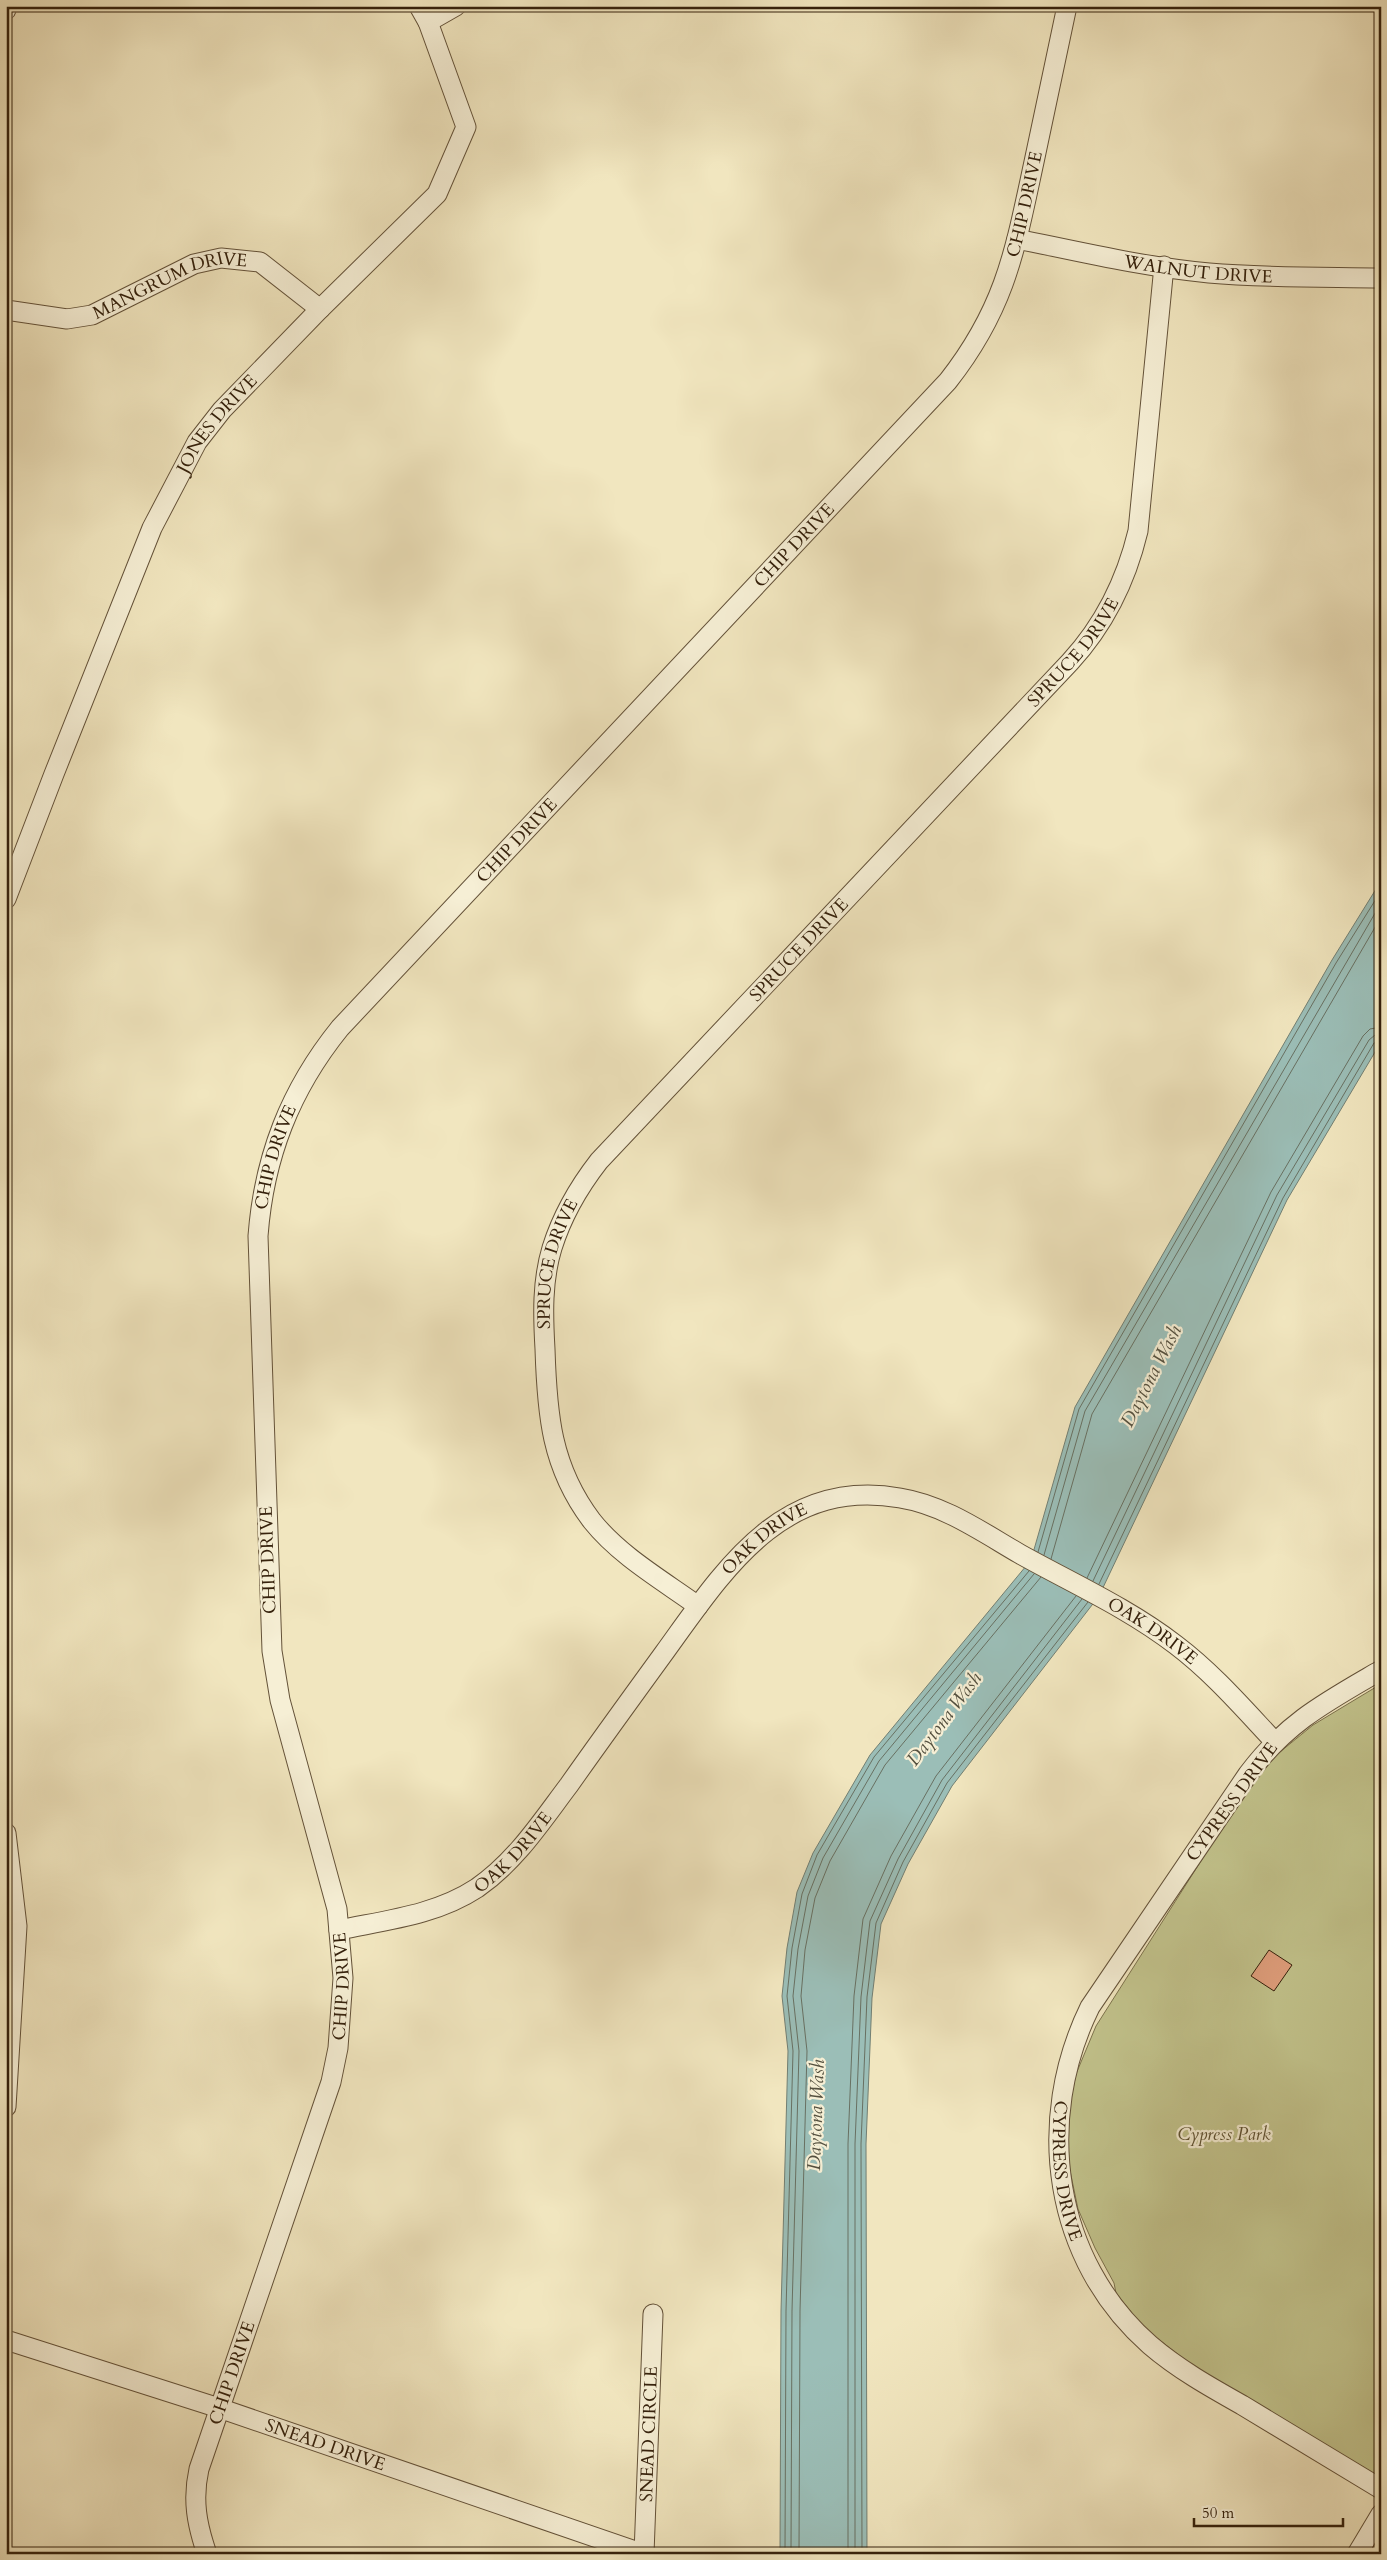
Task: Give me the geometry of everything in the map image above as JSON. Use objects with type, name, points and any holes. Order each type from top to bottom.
[{"type":"street","points":[[6,10],[7,6]]},
{"type":"street","points":[[424,14],[456,6]]},
{"type":"street","name":"CHIP DRIVE","points":[[206,2554],[196,2518],[196,2488],[199,2469],[331,2082],[342,2013],[343,1978],[337,1909],[280,1700],[272,1651],[258,1236],[264,1180],[281,1125],[306,1074],[340,1028],[948,380],[977,340],[990,318],[1009,272],[1067,6]]},
{"type":"street","name":"JONES DRIVE","points":[[6,899],[152,528],[197,442],[222,410],[320,309],[437,194],[466,127],[424,14]]},
{"type":"street","name":"WALNUT DRIVE","points":[[1017,239],[1208,273],[1288,277],[1381,278]]},
{"type":"street","name":"MANGRUM DRIVE","points":[[6,310],[67,319],[92,315],[194,264],[221,258],[260,262],[320,309]]},
{"type":"street","name":"SPRUCE DRIVE","points":[[698,1606],[618,1548],[605,1536],[582,1507],[562,1467],[553,1441],[546,1406],[543,1306],[548,1267],[556,1239],[576,1194],[599,1162],[1070,662],[1097,629],[1118,592],[1133,552],[1138,531],[1164,266]]},
{"type":"street","name":"OAK DRIVE","points":[[340,1930],[432,1910],[476,1888],[502,1868],[535,1831],[698,1606],[751,1542],[774,1524],[793,1513],[827,1500],[856,1496],[885,1496],[913,1501],[954,1516],[1149,1626],[1208,1671],[1275,1742]]},
{"type":"street","name":"CYPRESS DRIVE","points":[[1381,1670],[1306,1715],[1275,1742],[1248,1774],[1090,2008],[1073,2046],[1062,2087],[1058,2130],[1059,2172],[1068,2214],[1085,2260],[1107,2296],[1138,2334],[1182,2370],[1381,2489]]},
{"type":"street","points":[[6,1833],[18,1926],[6,2107]]},
{"type":"street","name":"SNEAD CIRCLE","points":[[644,2554],[653,2314]]},
{"type":"street","name":"SNEAD DRIVE","points":[[6,2340],[219,2408],[644,2554]]},
{"type":"street","points":[[1357,2554],[1381,2514]]},
{"type":"green space","name":"Cypress Park","points":[[1381,1684],[1381,2471],[1375,2474],[1198,2370],[1144,2328],[1116,2293],[1114,2283],[1095,2248],[1078,2209],[1067,2156],[1070,2103],[1076,2074],[1096,2026],[1227,1820],[1275,1756],[1313,1725]]},
{"type":"water","name":"Daytona Wash","points":[[1381,881],[1381,1042],[1287,1200],[1099,1596],[952,1786],[908,1864],[881,1924],[872,1998],[866,2144],[867,2554],[780,2554],[781,2311],[788,2051],[782,1996],[787,1948],[797,1892],[813,1853],[870,1755],[1031,1560],[1075,1407],[1332,960]]},
{"type":"building","points":[[1269,1950],[1292,1965],[1274,1991],[1251,1976]]}]
